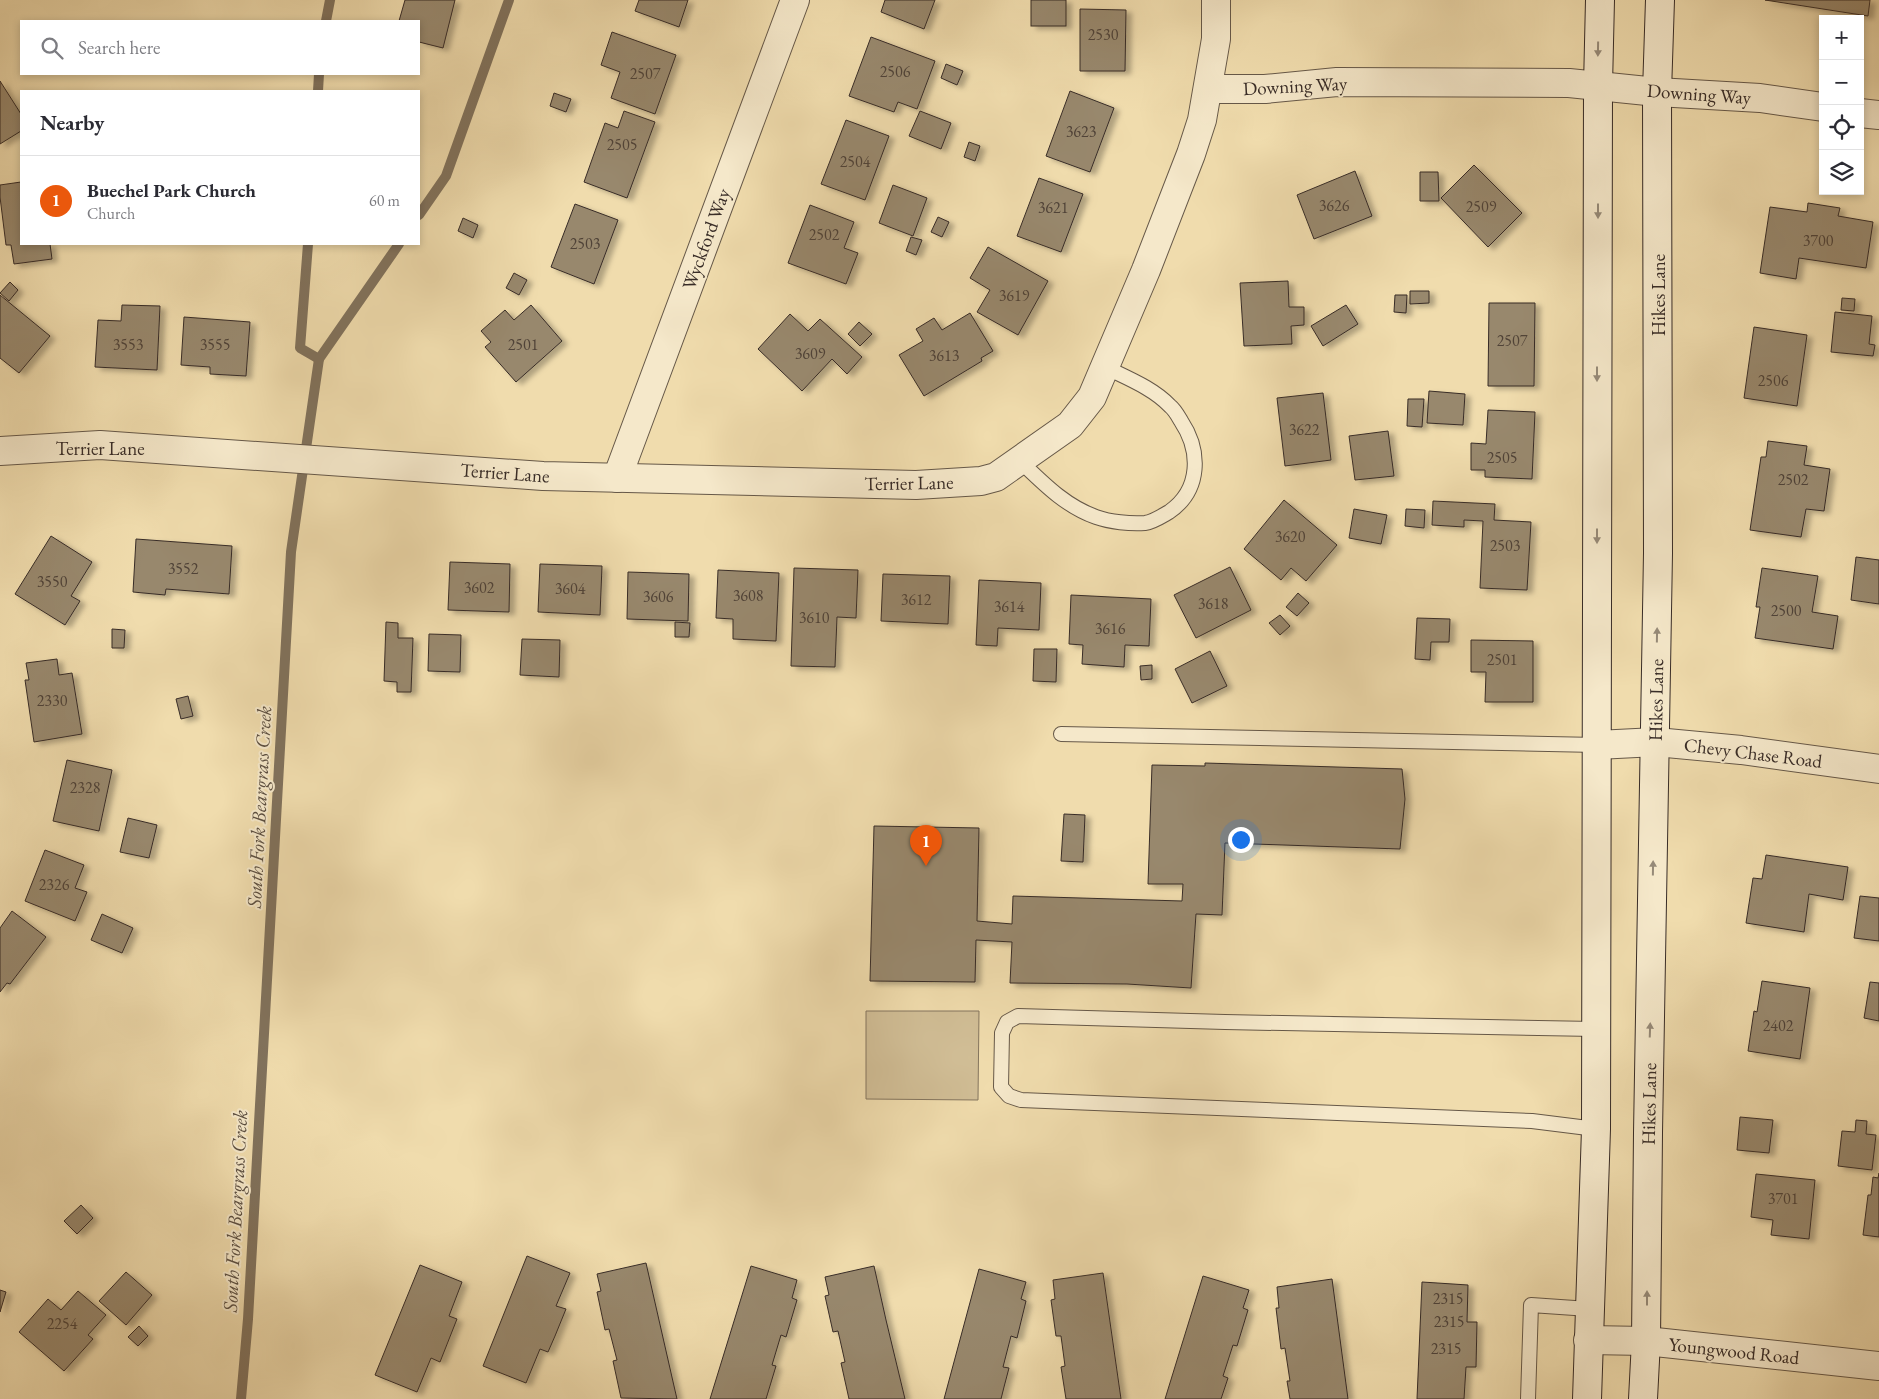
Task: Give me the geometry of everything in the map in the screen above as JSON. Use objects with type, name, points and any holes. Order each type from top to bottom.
[{"type":"street","name":"Wyckford Way","points":[[618,478],[795,0]]},
{"type":"street","points":[[1014,465],[1070,425],[1092,397],[1146,270],[1191,154],[1202,120],[1216,39],[1216,0]]},
{"type":"street","points":[[1587,1399],[1588,1309],[1596,1129],[1598,86],[1600,0]]},
{"type":"street","name":"Hikes Lane","points":[[1643,1399],[1646,1342],[1656,742],[1658,553],[1657,92],[1660,0]]},
{"type":"street","name":"Downing Way","points":[[1208,89],[1264,88],[1337,82],[1570,83],[1657,92],[1760,98],[1819,106]]},
{"type":"street","points":[[1864,114],[1879,116]]},
{"type":"street","name":"Terrier Lane","points":[[0,451],[100,445],[542,476],[916,485],[982,481],[996,477],[1014,465]]},
{"type":"street","name":"Chevy Chase Road","points":[[1597,745],[1656,742],[1879,769]]},
{"type":"street","name":"Youngwood Road","points":[[1588,1340],[1646,1342],[1879,1366]]},
{"type":"lane","points":[[1014,465],[1075,508],[1098,517],[1123,522],[1146,523],[1163,516],[1185,497],[1195,466],[1195,453],[1189,434],[1171,406],[1147,388],[1105,367]]},
{"type":"lane","points":[[1061,734],[1597,745]]},
{"type":"lane","points":[[1595,1029],[1018,1016],[1008,1022],[1002,1033],[1001,1087],[1009,1096],[1021,1100],[1532,1122],[1596,1129]]},
{"type":"lane","points":[[1528,1399],[1531,1306],[1588,1309]]},
{"type":"shaded area","points":[[866,1011],[979,1011],[978,1100],[866,1099]]},
{"type":"building","points":[[405,0],[455,0],[443,48],[420,42],[420,20],[399,20]]},
{"type":"building","points":[[639,0],[688,0],[679,27],[635,11]]},
{"type":"building","points":[[885,0],[935,0],[924,29],[881,12]]},
{"type":"building","points":[[1031,0],[1066,0],[1066,26],[1031,26]]},
{"type":"building","points":[[1765,0],[1870,0],[1868,16]]},
{"type":"building","points":[[1080,9],[1126,10],[1125,71],[1080,71]]},
{"type":"building","points":[[612,32],[676,55],[655,114],[611,98],[620,72],[601,65]]},
{"type":"building","points":[[871,37],[935,61],[917,109],[898,102],[894,112],[849,96]]},
{"type":"building","points":[[946,64],[963,71],[957,85],[941,78]]},
{"type":"building","points":[[0,81],[20,112],[20,132],[0,144]]},
{"type":"building","points":[[1070,91],[1114,108],[1090,172],[1046,156]]},
{"type":"building","points":[[554,93],[571,99],[566,112],[550,106]]},
{"type":"building","points":[[624,111],[655,122],[627,198],[584,182],[605,123],[618,128]]},
{"type":"building","points":[[920,111],[951,123],[941,149],[909,136]]},
{"type":"building","points":[[846,120],[889,136],[865,200],[821,184]]},
{"type":"building","points":[[969,142],[980,146],[975,161],[964,157]]},
{"type":"building","points":[[1474,165],[1522,213],[1488,247],[1441,198]]},
{"type":"building","points":[[1355,171],[1372,216],[1314,239],[1297,195]]},
{"type":"building","points":[[1420,172],[1438,172],[1439,201],[1420,201]]},
{"type":"building","points":[[1039,178],[1083,194],[1061,252],[1017,236]]},
{"type":"building","points":[[20,182],[20,245],[50,245],[52,259],[14,264],[11,245],[6,245],[0,185]]},
{"type":"building","points":[[893,185],[927,198],[913,236],[879,223]]},
{"type":"building","points":[[1808,203],[1840,208],[1838,216],[1873,222],[1866,268],[1799,258],[1796,279],[1760,273],[1770,207],[1807,212]]},
{"type":"building","points":[[575,204],[618,220],[594,284],[551,267]]},
{"type":"building","points":[[810,205],[854,222],[844,248],[858,253],[846,284],[788,263]]},
{"type":"building","points":[[938,217],[949,222],[942,237],[931,232]]},
{"type":"building","points":[[463,218],[478,225],[473,238],[458,231]]},
{"type":"building","points":[[911,237],[922,240],[916,255],[906,251]]},
{"type":"building","points":[[988,247],[1048,281],[1018,335],[977,312],[990,290],[970,278]]},
{"type":"building","points":[[514,273],[527,280],[519,295],[506,288]]},
{"type":"building","points":[[1288,281],[1289,307],[1304,307],[1304,325],[1291,326],[1292,344],[1244,346],[1240,283]]},
{"type":"building","points":[[10,282],[18,290],[9,301],[0,293]]},
{"type":"building","points":[[1410,291],[1429,291],[1429,303],[1410,304]]},
{"type":"building","points":[[0,295],[50,336],[19,373],[0,358]]},
{"type":"building","points":[[1395,295],[1407,295],[1406,313],[1394,312]]},
{"type":"building","points":[[1842,298],[1855,299],[1854,311],[1841,310]]},
{"type":"building","points":[[1489,303],[1535,303],[1534,386],[1488,386]]},
{"type":"building","points":[[122,305],[160,306],[157,370],[95,367],[98,320],[121,321]]},
{"type":"building","points":[[531,305],[562,341],[516,382],[485,347],[491,342],[481,331],[505,310],[514,320]]},
{"type":"building","points":[[1346,305],[1358,324],[1323,346],[1311,326]]},
{"type":"building","points":[[1835,312],[1872,316],[1869,344],[1875,345],[1873,356],[1831,352]]},
{"type":"building","points":[[970,313],[993,351],[981,358],[982,361],[924,396],[899,355],[923,341],[916,329],[934,318],[942,330]]},
{"type":"building","points":[[790,314],[808,331],[820,319],[862,357],[847,374],[832,359],[802,391],[758,349]]},
{"type":"building","points":[[184,317],[250,322],[246,376],[210,374],[210,367],[181,365]]},
{"type":"building","points":[[859,322],[872,334],[860,346],[848,334]]},
{"type":"building","points":[[1754,327],[1807,335],[1797,406],[1744,398]]},
{"type":"building","points":[[1429,391],[1465,394],[1463,425],[1427,423]]},
{"type":"building","points":[[1323,393],[1331,460],[1285,466],[1277,398]]},
{"type":"building","points":[[1408,399],[1424,399],[1422,427],[1407,426]]},
{"type":"building","points":[[1488,410],[1535,412],[1532,479],[1485,477],[1485,470],[1471,470],[1471,443],[1486,444]]},
{"type":"building","points":[[1388,431],[1394,476],[1355,480],[1349,436]]},
{"type":"building","points":[[1768,441],[1807,446],[1804,465],[1830,469],[1824,511],[1806,509],[1801,537],[1750,530],[1761,457],[1766,457]]},
{"type":"building","points":[[1284,500],[1337,545],[1306,581],[1291,568],[1281,580],[1244,549]]},
{"type":"building","points":[[1433,501],[1495,504],[1494,520],[1531,522],[1527,590],[1480,588],[1483,521],[1464,520],[1464,527],[1432,525]]},
{"type":"building","points":[[1354,509],[1387,515],[1381,544],[1349,538]]},
{"type":"building","points":[[1406,509],[1425,510],[1424,528],[1405,526]]},
{"type":"building","points":[[51,536],[92,562],[71,596],[80,601],[65,625],[15,594]]},
{"type":"building","points":[[136,539],[232,546],[229,594],[166,589],[165,595],[133,592]]},
{"type":"building","points":[[1856,557],[1879,560],[1879,604],[1851,600]]},
{"type":"building","points":[[450,562],[510,564],[509,612],[448,610]]},
{"type":"building","points":[[540,564],[602,566],[600,615],[538,612]]},
{"type":"building","points":[[1230,567],[1251,610],[1196,638],[1174,595]]},
{"type":"building","points":[[794,568],[858,570],[856,618],[837,617],[835,667],[791,666]]},
{"type":"building","points":[[1762,568],[1818,576],[1812,612],[1838,616],[1833,649],[1755,638],[1760,607],[1756,607]]},
{"type":"building","points":[[718,570],[779,573],[776,641],[733,639],[733,619],[716,618]]},
{"type":"building","points":[[628,572],[689,574],[688,621],[627,619]]},
{"type":"building","points":[[883,574],[950,576],[948,624],[881,621]]},
{"type":"building","points":[[979,580],[1041,583],[1039,630],[998,628],[997,646],[976,645]]},
{"type":"building","points":[[1298,593],[1309,603],[1297,616],[1286,607]]},
{"type":"building","points":[[1071,595],[1151,599],[1149,646],[1125,645],[1124,667],[1082,664],[1083,645],[1069,644]]},
{"type":"building","points":[[1280,615],[1290,626],[1280,635],[1269,623]]},
{"type":"building","points":[[1417,618],[1450,619],[1449,642],[1431,642],[1430,660],[1415,659]]},
{"type":"building","points":[[386,622],[398,623],[398,638],[413,638],[411,692],[397,692],[397,682],[384,681]]},
{"type":"building","points":[[675,622],[690,623],[689,637],[675,637]]},
{"type":"building","points":[[112,629],[125,630],[124,648],[112,648]]},
{"type":"building","points":[[429,634],[461,635],[460,672],[428,671]]},
{"type":"building","points":[[522,639],[560,640],[559,677],[520,675]]},
{"type":"building","points":[[1471,640],[1533,641],[1533,702],[1485,702],[1486,672],[1471,672]]},
{"type":"building","points":[[1034,649],[1057,649],[1056,682],[1033,681]]},
{"type":"building","points":[[1210,651],[1227,686],[1192,703],[1175,669]]},
{"type":"building","points":[[57,659],[59,675],[72,673],[82,734],[34,742],[25,680],[29,680],[26,663]]},
{"type":"building","points":[[1152,665],[1152,679],[1141,680],[1140,666]]},
{"type":"building","points":[[188,696],[193,716],[181,719],[176,699]]},
{"type":"building","points":[[67,760],[112,770],[99,831],[53,821]]},
{"type":"building","points":[[1205,763],[1402,769],[1405,799],[1400,849],[1225,843],[1222,915],[1196,914],[1191,988],[1127,984],[1010,983],[1012,942],[976,940],[975,982],[870,981],[874,826],[979,828],[977,921],[1012,924],[1013,896],[1182,901],[1183,884],[1148,884],[1152,765],[1205,766]]},
{"type":"building","points":[[1064,814],[1085,815],[1083,862],[1061,861]]},
{"type":"building","points":[[128,818],[157,825],[149,858],[120,852]]},
{"type":"building","points":[[45,850],[84,865],[75,888],[87,892],[75,921],[25,901]]},
{"type":"building","points":[[1766,855],[1848,867],[1843,900],[1809,894],[1804,932],[1746,923],[1753,878],[1762,879]]},
{"type":"building","points":[[1860,896],[1879,898],[1879,941],[1854,938]]},
{"type":"building","points":[[12,911],[46,937],[10,984],[7,983],[0,992],[0,928]]},
{"type":"building","points":[[102,914],[133,928],[122,953],[91,940]]},
{"type":"building","points":[[1762,981],[1810,988],[1800,1059],[1748,1051],[1754,1011],[1757,1012]]},
{"type":"building","points":[[1870,982],[1879,983],[1879,1021],[1864,1018]]},
{"type":"building","points":[[1740,1117],[1773,1120],[1769,1153],[1737,1150]]},
{"type":"building","points":[[1856,1120],[1867,1121],[1866,1134],[1876,1135],[1872,1170],[1838,1166],[1842,1131],[1855,1132]]},
{"type":"building","points":[[1879,1173],[1879,1237],[1863,1235],[1868,1195],[1871,1195],[1873,1177],[1878,1178]]},
{"type":"building","points":[[1756,1174],[1815,1180],[1809,1239],[1771,1235],[1773,1220],[1751,1217]]},
{"type":"building","points":[[81,1205],[93,1218],[77,1234],[64,1221]]},
{"type":"building","points":[[527,1256],[570,1273],[556,1306],[566,1309],[548,1352],[540,1349],[526,1383],[483,1366]]},
{"type":"building","points":[[646,1263],[677,1399],[621,1398],[613,1361],[617,1360],[609,1329],[605,1330],[597,1292],[601,1291],[597,1274]]},
{"type":"building","points":[[420,1265],[462,1282],[449,1316],[457,1319],[440,1362],[431,1358],[417,1392],[375,1375]]},
{"type":"building","points":[[751,1266],[797,1280],[792,1298],[797,1300],[786,1337],[781,1335],[772,1365],[776,1366],[766,1399],[710,1399]]},
{"type":"building","points":[[874,1266],[905,1399],[849,1399],[841,1363],[845,1362],[838,1331],[833,1332],[825,1296],[829,1295],[825,1277]]},
{"type":"building","points":[[979,1269],[1026,1282],[1021,1299],[1026,1301],[1017,1338],[1011,1336],[1003,1367],[1009,1368],[1001,1399],[944,1399]]},
{"type":"building","points":[[126,1272],[152,1295],[126,1325],[99,1301]]},
{"type":"building","points":[[1103,1273],[1121,1399],[1066,1399],[1061,1367],[1065,1366],[1061,1336],[1056,1336],[1051,1300],[1055,1299],[1053,1280]]},
{"type":"building","points":[[1203,1276],[1249,1290],[1243,1308],[1248,1310],[1237,1346],[1233,1345],[1223,1376],[1228,1378],[1221,1399],[1165,1399]]},
{"type":"building","points":[[1332,1279],[1348,1399],[1290,1399],[1287,1381],[1290,1381],[1285,1348],[1281,1349],[1276,1308],[1279,1308],[1277,1287]]},
{"type":"building","points":[[1422,1282],[1468,1285],[1467,1322],[1477,1322],[1476,1367],[1466,1367],[1464,1399],[1417,1399]]},
{"type":"building","points":[[0,1290],[6,1292],[0,1312]]},
{"type":"building","points":[[78,1291],[106,1315],[88,1335],[93,1339],[64,1371],[19,1332],[48,1299],[61,1310]]},
{"type":"building","points":[[139,1326],[148,1336],[138,1346],[128,1337]]},
{"type":"waterway","points":[[326,20],[330,0]]},
{"type":"waterway","name":"South Fork Beargrass Creek","points":[[420,214],[446,176],[509,0]]},
{"type":"waterway","points":[[318,90],[319,75]]},
{"type":"waterway","points":[[308,245],[300,348],[319,359]]},
{"type":"waterway","name":"South Fork Beargrass Creek","points":[[241,1399],[248,1319],[291,552],[319,359],[398,245]]},
{"type":"place","name":"Buechel Park Church","points":[[926,866]]}]
